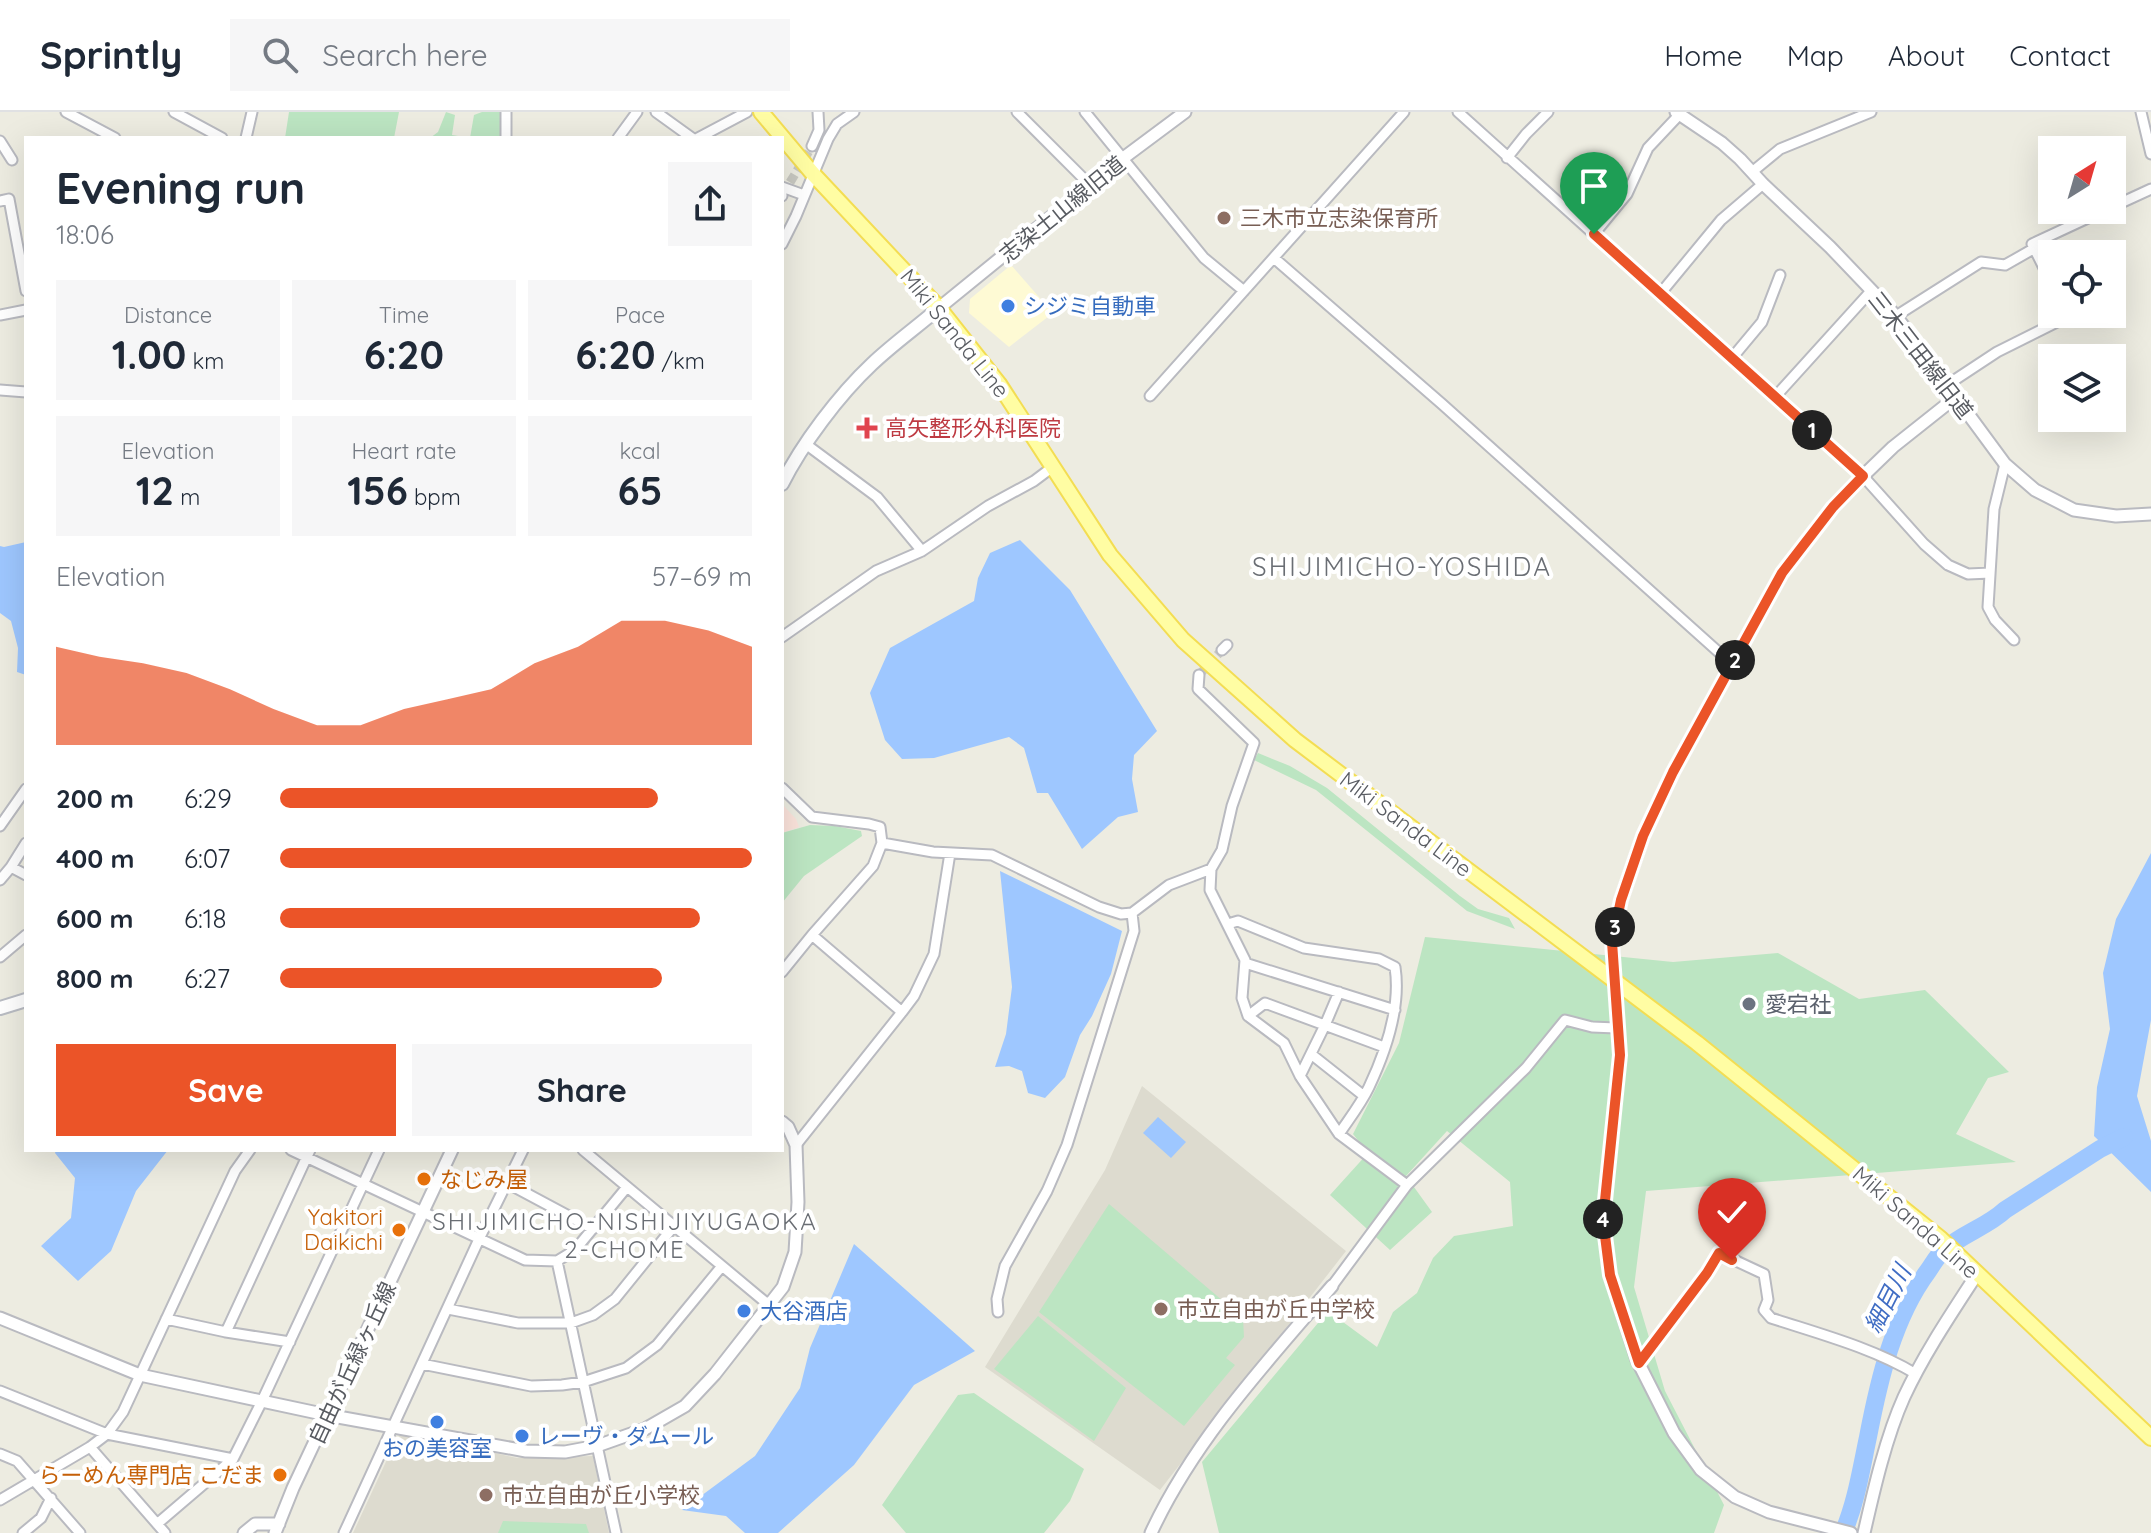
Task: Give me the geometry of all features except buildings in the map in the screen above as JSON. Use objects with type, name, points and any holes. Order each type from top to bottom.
[{"type":"main road","name":"Miki Sanda Line","points":[[761,112],[781,136]]},
{"type":"main road","name":"Miki Sanda Line","points":[[784,139],[939,308],[999,384],[1110,555],[1183,640],[1295,740],[1697,1043],[1941,1239],[2151,1438]]},
{"type":"main road","points":[[784,477],[828,413],[871,364],[939,308]]},
{"type":"main road","points":[[0,1008],[24,1001]]},
{"type":"street","points":[[66,112],[111,136]]},
{"type":"street","points":[[174,112],[218,136]]},
{"type":"street","points":[[246,136],[252,112]]},
{"type":"street","points":[[506,112],[506,136]]},
{"type":"street","points":[[619,136],[637,112]]},
{"type":"street","points":[[656,112],[689,136]]},
{"type":"street","points":[[702,136],[747,112]]},
{"type":"street","points":[[812,146],[819,130],[818,112]]},
{"type":"street","points":[[784,240],[828,139],[837,124],[854,112]]},
{"type":"street","points":[[1017,112],[1090,185]]},
{"type":"street","points":[[1085,112],[1204,258],[1244,291]]},
{"type":"street","name":"志染土山線旧道","points":[[939,308],[1122,159],[1185,112]]},
{"type":"street","points":[[1150,396],[1404,112]]},
{"type":"street","points":[[1458,112],[1863,476],[1924,544],[1948,565],[1968,574],[1990,573]]},
{"type":"street","points":[[1507,158],[1548,112]]},
{"type":"street","points":[[1752,172],[1780,149],[1871,112]]},
{"type":"street","points":[[2141,112],[2151,154]]},
{"type":"street","points":[[1594,234],[1627,194],[1648,148],[1678,113]]},
{"type":"street","name":"三木三田線旧道","points":[[1678,113],[1722,143],[1896,316],[2005,464],[2035,490],[2074,510],[2116,516],[2151,514]]},
{"type":"street","points":[[0,141],[12,160]]},
{"type":"street","points":[[1660,294],[1721,220],[1763,184]]},
{"type":"street","points":[[784,188],[804,195]]},
{"type":"street","points":[[2126,201],[2151,189]]},
{"type":"street","points":[[0,201],[9,199],[24,280]]},
{"type":"street","points":[[2038,254],[2032,244],[2075,224]]},
{"type":"street","points":[[1896,316],[1981,262],[2005,265],[2035,248]]},
{"type":"street","points":[[1274,258],[1733,665]]},
{"type":"street","points":[[1732,358],[1762,322],[1780,275]]},
{"type":"street","points":[[1775,397],[1871,291]]},
{"type":"street","points":[[0,315],[24,310]]},
{"type":"street","points":[[1947,385],[1997,352],[2045,328]]},
{"type":"street","points":[[0,390],[24,392]]},
{"type":"street","points":[[1851,1533],[1769,1512],[1735,1497],[1701,1470],[1674,1433],[1639,1363],[1610,1275],[1603,1220],[1620,1055],[1612,942],[1621,900],[1643,836],[1673,772],[1782,573],[1833,507],[1863,476],[1893,447],[1956,397]]},
{"type":"street","points":[[807,445],[877,497],[922,551]]},
{"type":"street","points":[[2005,464],[1994,509],[1988,607],[1995,620],[2014,640]]},
{"type":"street","points":[[784,636],[876,571],[922,551],[1054,466]]},
{"type":"street","points":[[1199,675],[1198,689],[1254,743],[1232,806],[1222,850],[1211,869],[1210,890],[1245,960],[1242,998],[1248,1016],[1284,1043],[1300,1076],[1339,1134],[1407,1185]]},
{"type":"street","points":[[784,790],[812,817],[880,827],[882,843],[873,866],[784,970]]},
{"type":"street","points":[[0,826],[24,792]]},
{"type":"street","points":[[882,843],[933,852],[992,855],[1099,907],[1121,914],[1132,913],[1169,885],[1211,869]]},
{"type":"street","points":[[0,880],[24,846]]},
{"type":"street","points":[[796,1145],[914,996],[934,954],[950,853]]},
{"type":"street","points":[[11,867],[24,874]]},
{"type":"street","points":[[998,1312],[997,1299],[1005,1266],[1047,1191],[1067,1145],[1134,931],[1132,913]]},
{"type":"street","points":[[1228,924],[1238,921],[1304,948],[1379,959],[1395,967],[1398,983],[1395,1010],[1384,1047],[1364,1096],[1339,1134]]},
{"type":"street","points":[[812,935],[902,1012]]},
{"type":"street","points":[[0,957],[24,937]]},
{"type":"street","points":[[1245,963],[1395,1010]]},
{"type":"street","points":[[1300,1076],[1339,992]]},
{"type":"street","points":[[1248,1016],[1265,1003],[1384,1047]]},
{"type":"street","points":[[1151,1533],[1164,1505],[1232,1403],[1332,1286],[1407,1185],[1526,1068],[1565,1020],[1592,1027],[1616,1028]]},
{"type":"street","points":[[1311,1054],[1364,1096]]},
{"type":"street","points":[[0,1318],[140,1375],[327,1415],[526,1451],[565,1452],[597,1446],[645,1429],[685,1406],[715,1374],[783,1287],[795,1252],[798,1202],[796,1145],[784,1124]]},
{"type":"street","points":[[0,1500],[90,1447],[107,1434],[123,1412],[235,1171],[249,1152]]},
{"type":"street","points":[[157,1524],[233,1459],[378,1152]]},
{"type":"street","name":"自由が丘緑ヶ丘線","points":[[277,1528],[451,1152]]},
{"type":"street","points":[[344,1533],[522,1152]]},
{"type":"street","points":[[585,1152],[770,1306]]},
{"type":"street","points":[[226,1332],[308,1154],[525,1260],[557,1261],[575,1250],[627,1187]]},
{"type":"street","points":[[507,1183],[593,1229]]},
{"type":"street","points":[[448,1309],[518,1323],[571,1323],[593,1315],[615,1299],[674,1226]]},
{"type":"street","points":[[1639,1363],[1719,1253],[1764,1274],[1768,1300],[1764,1310],[1771,1318],[1902,1365],[1916,1374]]},
{"type":"street","points":[[557,1261],[616,1533]]},
{"type":"street","points":[[422,1364],[531,1386],[583,1382],[626,1368],[657,1345],[722,1266]]},
{"type":"street","points":[[1864,1533],[1904,1398],[1972,1269]]},
{"type":"street","points":[[166,1319],[290,1342]]},
{"type":"street","points":[[0,1391],[107,1434],[233,1459]]},
{"type":"street","points":[[90,1447],[165,1533]]},
{"type":"street","points":[[0,1454],[17,1461],[80,1533]]},
{"type":"street","points":[[23,1533],[41,1518],[51,1498]]},
{"type":"street","points":[[244,1533],[255,1524],[277,1528]]},
{"type":"shaded area","name":"シジミ自動車","points":[[1011,265],[1053,313],[1009,347],[969,313],[970,299]]},
{"type":"shaded area","points":[[784,806],[796,819],[799,827],[784,832]]},
{"type":"shaded area","name":"市立自由が丘中学校","points":[[1142,1086],[1346,1251],[1160,1490],[985,1367],[1105,1170]]},
{"type":"shaded area","name":"市立自由が丘小学校","points":[[403,1432],[517,1458],[593,1456],[609,1533],[353,1533],[396,1440]]},
{"type":"green space","points":[[289,112],[399,112],[394,136],[285,136]]},
{"type":"green space","points":[[446,112],[455,115],[452,135],[458,136],[433,136],[438,132]]},
{"type":"green space","points":[[503,112],[503,136],[470,136],[474,115]]},
{"type":"green space","points":[[1258,753],[1290,766],[1327,788],[1460,896],[1478,909],[1509,918],[1515,929],[1467,911],[1316,790],[1254,760]]},
{"type":"green space","points":[[810,825],[835,826],[861,831],[862,836],[804,876],[784,901],[784,832]]},
{"type":"green space","points":[[1425,937],[1673,962],[1778,953],[1859,999],[1925,990],[2009,1072],[1988,1078],[1956,1134],[2016,1162],[1646,1191],[1634,1287],[1665,1391],[1724,1505],[1714,1533],[1219,1533],[1202,1462],[1328,1311],[1377,1347],[1393,1312],[1417,1293],[1433,1258],[1454,1236],[1513,1226],[1510,1182],[1447,1131],[1406,1176],[1432,1212],[1390,1250],[1330,1195],[1368,1153],[1353,1134],[1399,1043]]},
{"type":"green space","points":[[1109,1204],[1243,1318],[1244,1337],[1226,1358],[1235,1365],[1184,1426],[1039,1312]]},
{"type":"green space","points":[[1038,1316],[1126,1388],[1094,1441],[994,1369]]},
{"type":"green space","points":[[974,1393],[1084,1469],[1070,1501],[1044,1533],[906,1533],[882,1505],[958,1395]]},
{"type":"green space","points":[[503,1521],[586,1524],[589,1533],[498,1533]]},
{"type":"water","points":[[1020,540],[1070,590],[1157,731],[1134,755],[1132,779],[1138,812],[1118,817],[1082,849],[1048,793],[1037,793],[1024,748],[1009,737],[934,758],[902,759],[885,740],[870,693],[890,648],[974,601],[978,578],[990,553]]},
{"type":"water","points":[[24,542],[24,674],[17,672],[18,648],[11,621],[0,613],[0,546]]},
{"type":"water","points":[[2151,853],[2151,1020],[2137,1096],[2151,1141],[2151,1192],[2094,1136],[2097,1087],[2110,1029],[2103,973],[2116,919]]},
{"type":"water","points":[[1000,871],[1122,931],[1111,974],[1080,1035],[1065,1077],[1045,1098],[1028,1093],[1022,1071],[1009,1066],[995,1067],[1006,1034],[1012,987]]},
{"type":"water","points":[[1158,1117],[1186,1142],[1171,1158],[1143,1133]]},
{"type":"water","points":[[166,1152],[136,1191],[111,1251],[78,1281],[41,1246],[71,1218],[75,1178],[55,1153]]},
{"type":"water","points":[[854,1244],[975,1351],[914,1385],[854,1465],[778,1533],[745,1533],[726,1516],[682,1510],[755,1456],[800,1388],[810,1348]]},
{"type":"waterway","name":"細目川","points":[[1843,1533],[1855,1498],[1889,1350],[1905,1309],[1937,1258],[1958,1240],[2100,1149],[2124,1137]]},
{"type":"tunnel","points":[[784,192],[812,146]]},
{"type":"tunnel","points":[[1199,675],[1222,650]]},
{"type":"place","name":"三木市立志染保育所","points":[[1224,218]]},
{"type":"place","name":"シジミ自動車","points":[[1008,306]]},
{"type":"place","name":"高矢整形外科医院","points":[[867,428]]},
{"type":"place","name":"愛宕社","points":[[1749,1004]]},
{"type":"place","name":"なじみ屋","points":[[424,1179]]},
{"type":"place","name":"Yakitori Daikichi","points":[[399,1230]]},
{"type":"place","name":"市立自由が丘中学校","points":[[1161,1309]]},
{"type":"place","name":"大谷酒店","points":[[744,1311]]},
{"type":"place","name":"おの美容室","points":[[437,1422]]},
{"type":"place","name":"レーヴ・ダムール","points":[[522,1436]]},
{"type":"place","name":"らーめん専門店 こだま","points":[[280,1475]]},
{"type":"place","name":"市立自由が丘小学校","points":[[486,1495]]},
{"type":"district","name":"SHIJIMICHO-YOSHIDA","points":[[1402,567]]},
{"type":"district","name":"SHIJIMICHO-NISHIJIYUGAOKA 2-CHOME","points":[[625,1236]]},
{"type":"route","points":[[1594,234],[1863,476],[1833,507],[1782,573],[1673,772],[1643,836],[1621,900],[1612,942],[1620,1055],[1603,1220],[1610,1275],[1639,1363],[1719,1253],[1732,1260]]}]
